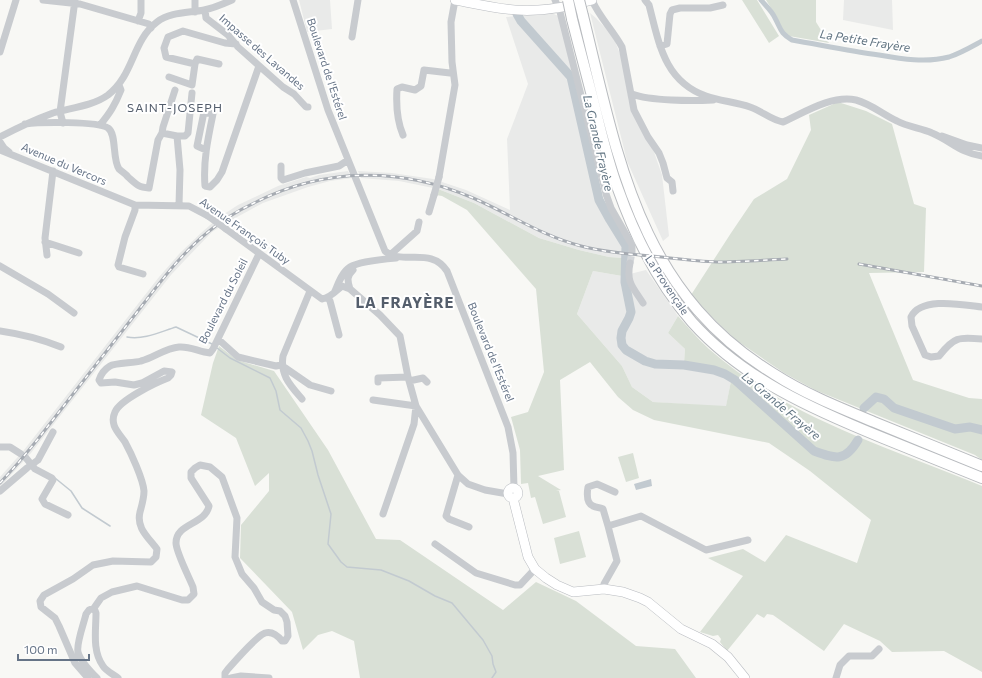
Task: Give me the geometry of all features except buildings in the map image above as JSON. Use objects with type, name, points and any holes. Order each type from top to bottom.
[{"type":"highway","name":"La Provençale","points":[[568,0],[610,164],[626,212],[654,269],[679,306],[693,323],[721,350],[784,393],[841,421],[982,478]]},
{"type":"highway","name":"La Provençale","points":[[579,0],[611,129],[635,204],[647,232],[664,264],[686,297],[732,344],[753,361],[794,386],[845,410],[982,466]]},
{"type":"main road","points":[[455,0],[508,10],[528,10],[568,0]]},
{"type":"main road","points":[[485,0],[519,5],[556,4],[592,0]]},
{"type":"main road","points":[[512,493],[528,557],[535,569],[557,585],[573,592],[604,589],[623,592],[648,602],[681,628],[712,644],[728,657],[745,678]]},
{"type":"street","points":[[0,52],[16,0]]},
{"type":"street","points":[[43,0],[75,1],[149,24],[151,28]]},
{"type":"street","points":[[138,21],[141,13],[141,0]]},
{"type":"street","points":[[194,0],[196,12]]},
{"type":"street","points":[[0,137],[22,126],[107,96],[125,77],[143,38],[156,22],[175,14],[196,12],[221,5],[232,0]]},
{"type":"street","points":[[352,37],[358,0]]},
{"type":"street","points":[[429,212],[440,177],[455,86],[451,22],[455,0]]},
{"type":"street","points":[[592,0],[597,11],[618,39],[622,47],[634,110],[638,121],[659,153],[667,178],[672,182],[673,191]]},
{"type":"street","points":[[63,123],[60,112],[75,1]]},
{"type":"street","name":"Boulevard de l'Estérel","points":[[294,1],[328,110],[386,255]]},
{"type":"street","points":[[647,2],[667,65],[679,79],[704,96],[751,107],[775,120],[784,122],[831,101],[847,99],[857,100],[896,121],[909,126],[982,148]]},
{"type":"street","points":[[556,4],[606,194],[632,245],[632,252]]},
{"type":"street","points":[[660,46],[667,44],[670,14],[672,10],[680,8],[710,8],[723,5]]},
{"type":"street","name":"Impasse des Lavandes","points":[[204,10],[206,18],[228,35],[259,66],[283,87],[294,94],[306,107],[308,107]]},
{"type":"street","points":[[195,64],[166,57],[164,48],[168,38],[183,31],[225,43],[236,44]]},
{"type":"street","points":[[169,77],[192,85],[197,59],[219,64]]},
{"type":"street","points":[[206,150],[197,146],[204,112],[213,114],[206,150],[204,176],[206,186],[210,187],[222,172],[259,66]]},
{"type":"street","points":[[403,136],[399,127],[397,89],[402,87],[415,90],[421,86],[424,70],[453,72]]},
{"type":"street","points":[[100,125],[111,112],[116,103],[121,90],[118,85]]},
{"type":"street","points":[[0,131],[47,122],[100,125],[108,128],[112,133],[116,162],[119,168],[139,187],[149,188],[158,140],[176,90]]},
{"type":"street","points":[[162,132],[177,136],[185,136],[188,133],[192,93]]},
{"type":"street","points":[[632,94],[644,98],[718,100]]},
{"type":"street","points":[[932,133],[960,150],[982,156]]},
{"type":"street","points":[[177,136],[180,170],[179,205]]},
{"type":"street","name":"Avenue du Vercors","points":[[0,142],[11,154]]},
{"type":"street","name":"Avenue du Vercors","points":[[0,150],[109,195]]},
{"type":"street","points":[[281,166],[281,178],[283,180],[305,173],[339,166],[348,160]]},
{"type":"street","points":[[47,254],[46,242],[53,171]]},
{"type":"street","name":"Avenue François Tuby","points":[[109,195],[135,204],[179,205],[194,208],[208,216],[310,291],[322,299],[328,298]]},
{"type":"street","points":[[135,204],[135,210],[125,237],[118,264],[119,267],[143,274]]},
{"type":"street","points":[[386,255],[417,231],[419,222]]},
{"type":"street","points":[[46,242],[79,253]]},
{"type":"street","name":"Boulevard du Soleil","points":[[88,678],[75,663],[60,626],[55,618],[41,607],[40,601],[44,595],[73,579],[94,565],[113,561],[151,562],[156,557],[157,549],[142,531],[139,522],[139,514],[144,499],[144,489],[125,442],[114,426],[113,421],[114,413],[124,402],[168,378],[172,372],[164,371],[142,383],[134,385],[115,382],[101,384],[99,380],[105,370],[112,365],[144,361],[178,347],[186,347],[201,353],[210,353],[216,344],[259,254]]},
{"type":"street","name":"Boulevard de l'Estérel","points":[[350,289],[347,279],[349,274],[354,269],[386,255],[426,257],[442,263],[508,427],[513,453],[512,493]]},
{"type":"street","name":"Boulevard de l'Estérel","points":[[334,291],[349,268],[366,263]]},
{"type":"street","points":[[630,263],[628,272],[629,280],[643,303]]},
{"type":"street","points":[[0,266],[48,294],[74,313]]},
{"type":"street","points":[[339,335],[328,298],[334,291],[342,286],[350,289],[380,315],[400,336],[408,379],[416,406],[458,475],[468,484],[485,490],[512,493]]},
{"type":"street","points":[[302,399],[288,383],[281,365],[283,356],[304,302],[310,291]]},
{"type":"street","points":[[982,307],[931,304],[916,310],[911,317],[912,326],[925,355],[931,357],[939,356],[948,344],[958,338],[982,339]]},
{"type":"street","points":[[0,331],[44,340],[61,347]]},
{"type":"street","points":[[216,344],[238,357],[276,366],[281,365],[310,385],[331,391]]},
{"type":"street","points":[[378,382],[378,378],[427,379]]},
{"type":"street","points":[[373,400],[416,406]]},
{"type":"street","points":[[383,514],[414,424],[416,406]]},
{"type":"street","points":[[0,491],[38,460],[53,432]]},
{"type":"street","points":[[0,447],[14,448],[32,464],[35,469],[52,478],[53,480],[42,499],[45,504],[68,514]]},
{"type":"street","points":[[97,678],[78,652],[78,645],[86,614],[89,610],[94,608],[101,598],[112,592],[137,586],[182,600],[188,600],[194,594],[193,587],[176,543],[178,535],[182,530],[207,513],[209,506],[191,478],[192,472],[200,465],[210,467],[222,477],[236,518],[234,557],[242,574],[254,588],[262,602],[274,610],[280,611],[285,616],[287,622],[288,636],[286,641],[272,633],[265,633],[257,638],[228,669],[225,673],[225,678]]},
{"type":"street","points":[[458,475],[446,516],[449,519],[469,527]]},
{"type":"street","points":[[604,589],[604,584],[617,561],[603,509],[601,507],[593,506],[588,501],[587,493],[588,487],[597,484],[615,492]]},
{"type":"street","points":[[608,526],[641,516],[706,550],[748,540]]},
{"type":"street","points":[[434,544],[476,573],[515,585],[520,585],[535,569]]},
{"type":"street","points":[[94,608],[96,613],[96,647],[98,657],[103,667],[118,678]]},
{"type":"street","points":[[836,678],[840,665],[849,656],[872,656],[878,649]]},
{"type":"street","points":[[231,678],[241,676],[269,678]]},
{"type":"shaded area","points":[[299,0],[330,0],[332,29],[307,32]]},
{"type":"shaded area","points":[[742,0],[757,0],[779,36],[769,43]]},
{"type":"shaded area","points":[[766,0],[816,0],[816,22],[829,43],[785,34]]},
{"type":"shaded area","points":[[844,0],[892,0],[893,30],[843,20]]},
{"type":"shaded area","points":[[552,13],[558,16],[582,108],[602,196],[622,236],[623,258],[609,257],[579,250],[539,238],[474,203],[438,189],[399,181],[361,178],[358,171],[392,173],[433,179],[466,190],[510,210],[507,139],[528,84],[506,17]]},
{"type":"shaded area","points":[[590,13],[609,32],[615,41],[623,62],[629,102],[654,152],[662,175],[669,236],[663,241],[627,161]]},
{"type":"shaded area","points":[[838,102],[866,111],[892,124],[914,204],[926,208],[924,272],[869,273],[913,380],[969,398],[982,399],[982,460],[975,455],[815,390],[784,373],[736,340],[691,295],[754,199],[787,179],[811,130],[809,115]]},
{"type":"shaded area","points":[[348,171],[352,178],[330,181],[308,187],[263,203],[212,232],[171,275],[31,453],[0,487],[0,477],[24,450],[159,277],[180,253],[201,233],[218,218],[238,205],[278,186],[306,177],[310,178],[319,175]]},
{"type":"shaded area","points":[[438,189],[474,203],[539,238],[579,250],[609,257],[623,258],[622,276],[593,271],[577,314],[622,366],[632,387],[653,402],[726,406],[731,381],[721,373],[684,363],[685,349],[668,333],[678,316],[709,349],[739,373],[771,394],[840,429],[982,486],[982,672],[944,651],[892,652],[880,641],[844,624],[824,651],[773,615],[767,614],[764,618],[757,614],[727,651],[720,642],[721,639],[718,635],[713,636],[700,632],[743,576],[708,558],[743,549],[765,562],[786,535],[857,563],[871,520],[810,471],[769,443],[654,420],[633,410],[618,397],[590,362],[560,380],[564,470],[538,476],[561,490],[556,491],[559,491],[566,517],[543,524],[535,497],[531,498],[528,483],[521,484],[520,450],[511,417],[528,412],[544,372],[536,289],[467,210],[442,196],[436,195]]},
{"type":"shaded area","points":[[646,270],[678,316],[668,333],[685,349],[684,363],[721,373],[731,381],[726,407],[653,402],[632,387],[622,366],[577,314],[593,271],[622,276]]},
{"type":"shaded area","points":[[219,346],[237,360],[274,371],[328,450],[376,539],[400,540],[503,610],[536,582],[576,601],[636,646],[675,649],[696,678],[360,678],[354,641],[332,631],[318,635],[303,650],[292,612],[240,558],[241,525],[269,491],[269,473],[255,486],[236,438],[201,415],[213,363]]},
{"type":"shaded area","points":[[633,453],[639,478],[626,482],[618,457]]},
{"type":"shaded area","points":[[651,479],[652,486],[636,490],[634,484]]},
{"type":"shaded area","points":[[579,531],[586,557],[560,564],[554,538]]},
{"type":"waterway","name":"La Petite Frayère","points":[[761,0],[772,13],[783,33],[792,40],[914,60],[932,60],[949,57],[982,41]]},
{"type":"waterway","name":"La Grande Frayère","points":[[517,14],[521,21],[571,77],[599,200],[626,246],[625,282],[631,312],[622,331],[621,338],[622,345],[626,350],[645,361],[655,364],[684,365],[714,370],[725,374],[735,380],[814,451],[828,456],[839,457],[849,452],[858,440]]},
{"type":"waterway","points":[[127,337],[133,338],[146,336],[176,327],[212,344]]},
{"type":"waterway","points":[[217,348],[230,358],[270,378],[276,391],[280,410],[301,428],[312,451],[331,514],[328,544],[341,562],[347,567],[381,570],[409,581],[435,596],[452,603],[483,640],[492,656],[496,672],[492,678]]},
{"type":"waterway","name":"La Grande Frayère","points":[[864,408],[876,397],[884,399],[894,408],[955,429],[970,427],[982,430]]},
{"type":"waterway","points":[[55,478],[71,491],[82,508],[110,526]]},
{"type":"tunnel","points":[[630,263],[632,252]]},
{"type":"railway","points":[[0,483],[38,439],[166,275],[186,252],[219,223],[243,208],[282,191],[309,182],[336,177],[364,175],[391,176],[419,181],[446,188],[473,198],[539,231],[567,242],[624,254],[717,262],[787,259]]},
{"type":"railway","points":[[859,264],[982,286]]},
{"type":"district","name":"SAINT-JOSEPH","points":[[175,108]]},
{"type":"district","name":"LA FRAYÈRE","points":[[405,303]]}]
